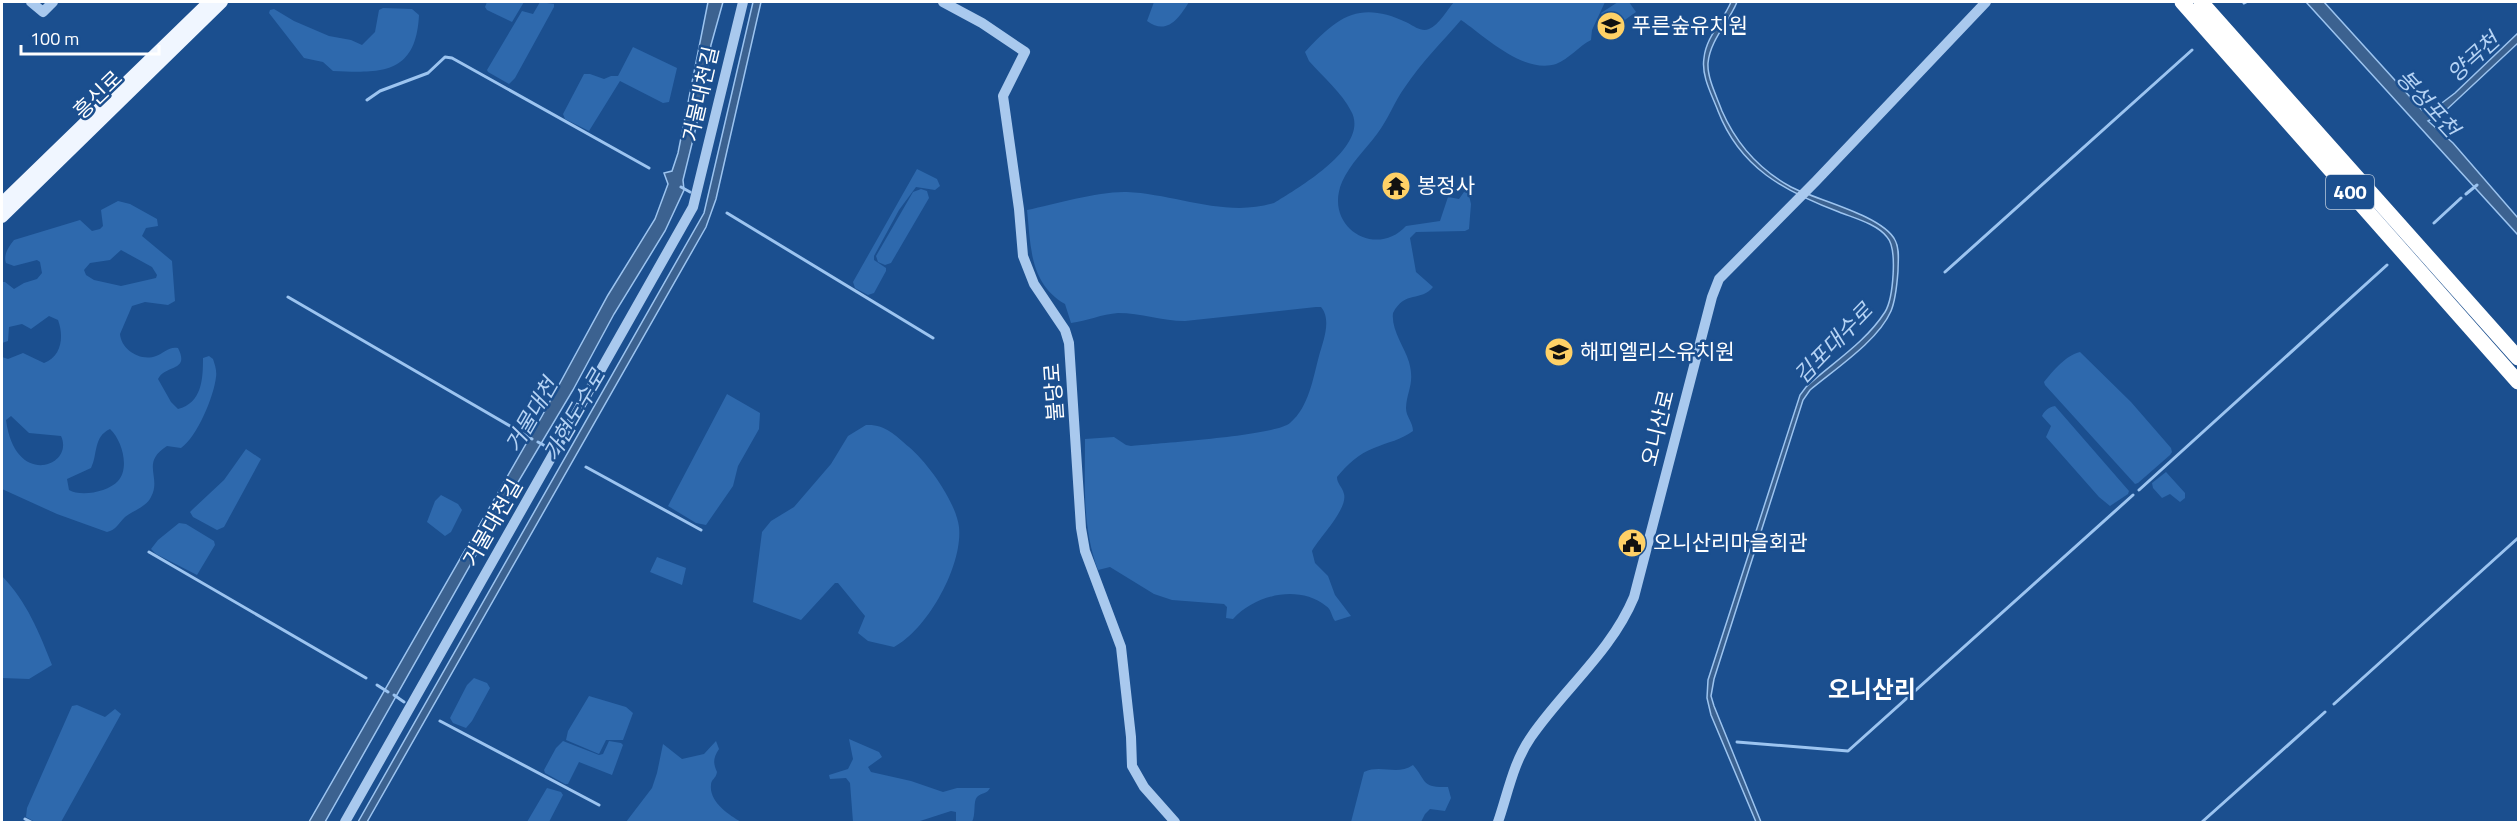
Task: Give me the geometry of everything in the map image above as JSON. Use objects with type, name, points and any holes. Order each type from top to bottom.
[{"type":"highway","name":"400","points":[[2182,2],[2518,382]]},
{"type":"highway","name":"400","points":[[2201,2],[2518,358]]},
{"type":"main road","name":"흥신로","points":[[2,204],[208,2]]},
{"type":"main road","name":"흥신로","points":[[2,217],[222,2]]},
{"type":"street","points":[[31,2],[43,12],[52,2]]},
{"type":"street","name":"거물대천길","points":[[345,822],[690,215],[743,2]]},
{"type":"street","name":"불당로","points":[[943,2],[982,23],[1025,52],[1003,96],[1019,209],[1023,256],[1030,276],[1065,330],[1069,343],[1081,528],[1089,565],[1121,647],[1132,766],[1144,787],[1175,822]]},
{"type":"street","name":"오니산로","points":[[1498,822],[1521,754],[1546,717],[1625,620],[1642,570],[1712,297],[1719,279],[1986,2]]},
{"type":"shaded area","points":[[487,2],[524,2],[512,22],[487,10],[485,7]]},
{"type":"shaded area","points":[[540,2],[554,4],[554,7],[515,78],[509,84],[487,70],[522,11],[533,14]]},
{"type":"shaded area","points":[[708,2],[723,2],[711,45],[702,103],[683,180],[684,190],[665,231],[614,314],[573,390],[502,509],[325,822],[309,822],[542,416],[608,295],[655,219],[668,184],[664,173],[672,171],[678,153]]},
{"type":"shaded area","points":[[753,2],[761,2],[716,199],[706,227],[367,822],[358,822],[704,213]]},
{"type":"shaded area","points":[[1154,2],[1189,2],[1177,19],[1161,27],[1147,21]]},
{"type":"shaded area","points":[[1454,2],[1605,2],[1592,30],[1591,40],[1561,62],[1543,66],[1518,59],[1461,20],[1411,78],[1381,129],[1353,163],[1342,182],[1338,198],[1340,212],[1346,224],[1356,233],[1368,238],[1381,239],[1394,235],[1406,226],[1440,221],[1448,197],[1459,199],[1464,192],[1468,191],[1471,204],[1469,229],[1416,232],[1410,238],[1416,272],[1433,287],[1423,294],[1403,301],[1393,313],[1396,332],[1411,370],[1406,408],[1413,431],[1363,453],[1337,477],[1344,494],[1342,507],[1312,551],[1315,563],[1328,576],[1335,595],[1351,616],[1335,621],[1328,608],[1315,599],[1290,594],[1265,599],[1253,604],[1233,619],[1226,618],[1227,607],[1224,604],[1172,600],[1154,594],[1110,567],[1098,570],[1087,522],[1085,439],[1114,437],[1131,446],[1263,432],[1290,423],[1306,401],[1324,337],[1326,318],[1321,307],[1316,307],[1185,321],[1118,313],[1071,323],[1065,304],[1044,286],[1038,275],[1031,250],[1027,210],[1116,192],[1145,194],[1219,207],[1256,207],[1274,203],[1314,177],[1342,152],[1351,138],[1354,124],[1347,104],[1309,61],[1305,52],[1328,29],[1351,15],[1376,13],[1391,16],[1418,29],[1426,30],[1433,27],[1443,17]]},
{"type":"shaded area","points":[[1618,2],[1629,2],[1636,12],[1612,29],[1601,13]]},
{"type":"shaded area","points":[[1731,2],[1737,2],[1712,47],[1708,69],[1722,111],[1734,134],[1759,164],[1791,187],[1848,209],[1888,231],[1897,244],[1898,255],[1895,296],[1885,322],[1866,344],[1810,390],[1803,400],[1714,679],[1711,696],[1714,706],[1761,822],[1756,822],[1711,715],[1707,698],[1708,680],[1800,395],[1806,387],[1858,343],[1885,312],[1892,286],[1893,263],[1890,243],[1883,232],[1782,186],[1751,162],[1727,131],[1708,85],[1703,65],[1705,50],[1711,36]]},
{"type":"shaded area","points":[[2306,2],[2324,2],[2422,110],[2430,112],[2455,93],[2518,33],[2518,43],[2444,112],[2428,121],[2453,143],[2518,218],[2518,235]]},
{"type":"shaded area","points":[[383,8],[412,9],[419,15],[416,35],[411,49],[403,60],[381,70],[366,72],[333,71],[323,62],[304,58],[269,13],[274,9],[294,21],[329,36],[351,40],[362,45],[375,32],[379,10]]},
{"type":"shaded area","points":[[633,47],[677,68],[669,102],[663,103],[620,81],[589,131],[565,119],[563,114],[584,74],[604,79],[618,76]]},
{"type":"shaded area","points":[[917,169],[937,179],[940,186],[935,190],[916,187],[899,210],[874,256],[874,260],[886,268],[886,271],[874,293],[868,295],[855,288],[853,282]]},
{"type":"shaded area","points":[[921,189],[927,191],[929,198],[891,263],[885,265],[878,262],[876,256],[913,192]]},
{"type":"shaded area","points":[[118,201],[130,204],[157,219],[158,226],[146,228],[142,236],[172,261],[175,301],[168,305],[145,302],[132,306],[120,334],[124,345],[132,353],[144,357],[156,356],[169,349],[178,348],[181,361],[158,379],[171,402],[178,409],[192,401],[200,389],[203,358],[209,356],[213,359],[216,372],[215,385],[208,405],[193,435],[181,448],[167,446],[155,458],[153,464],[154,490],[149,500],[107,532],[57,514],[2,489],[2,357],[8,359],[23,353],[44,363],[55,356],[61,339],[58,320],[49,316],[31,329],[22,324],[9,327],[8,341],[2,343],[2,282],[14,289],[37,279],[42,273],[40,262],[37,260],[14,266],[6,263],[8,248],[14,240],[80,220],[92,231],[100,229],[103,226],[101,210]],"holes":[[[121,250],[152,267],[157,275],[156,278],[121,286],[94,280],[86,275],[84,270],[90,263],[110,260]],[[11,416],[29,433],[61,436],[63,447],[60,456],[42,465],[31,463],[20,456],[12,442],[6,420]],[[110,429],[121,447],[124,462],[122,475],[114,485],[101,491],[80,493],[69,490],[67,479],[91,468],[98,441]]]},
{"type":"shaded area","points":[[2080,352],[2131,402],[2171,448],[2170,455],[2138,483],[2135,484],[2045,385],[2044,382],[2060,364]]},
{"type":"shaded area","points":[[727,394],[760,413],[759,429],[738,466],[733,486],[706,525],[696,523],[668,506]]},
{"type":"shaded area","points":[[2055,406],[2129,491],[2128,494],[2110,506],[2099,497],[2046,437],[2051,426],[2042,416],[2044,412]]},
{"type":"shaded area","points":[[866,425],[879,426],[889,431],[916,454],[947,495],[959,527],[959,542],[955,559],[941,594],[919,626],[894,647],[868,641],[858,633],[865,616],[838,583],[835,583],[801,620],[753,602],[762,532],[771,521],[794,507],[831,464],[848,436]]},
{"type":"shaded area","points":[[246,449],[261,459],[224,527],[217,530],[193,517],[190,512],[224,480]]},
{"type":"shaded area","points":[[2166,472],[2185,493],[2185,498],[2180,502],[2170,494],[2162,498],[2153,488],[2152,483]]},
{"type":"shaded area","points":[[441,495],[458,504],[462,510],[451,532],[445,536],[427,522],[435,501]]},
{"type":"shaded area","points":[[179,523],[186,524],[214,541],[215,545],[197,575],[156,554],[151,549],[158,540]]},
{"type":"shaded area","points":[[657,557],[686,568],[682,585],[650,572]]},
{"type":"shaded area","points":[[2,576],[19,596],[37,629],[52,665],[29,679],[2,678]]},
{"type":"shaded area","points":[[474,678],[487,683],[490,688],[466,728],[453,723],[450,718],[467,685]]},
{"type":"shaded area","points":[[589,696],[626,707],[633,713],[623,740],[606,740],[599,754],[566,740],[568,731]]},
{"type":"shaded area","points":[[77,705],[105,717],[115,709],[121,714],[61,822],[35,822],[26,817],[27,808],[72,706]]},
{"type":"shaded area","points":[[849,739],[879,752],[882,757],[868,767],[871,772],[911,781],[943,792],[957,788],[990,788],[976,799],[972,822],[956,822],[956,812],[951,811],[917,822],[853,822],[850,783],[846,778],[830,779],[829,775],[848,769],[853,759]]},
{"type":"shaded area","points":[[563,741],[599,755],[603,754],[609,741],[623,745],[612,775],[579,762],[568,784],[565,784],[545,773],[544,770],[556,748]]},
{"type":"shaded area","points":[[716,741],[719,749],[714,760],[717,772],[711,783],[711,791],[716,802],[741,822],[626,822],[652,788],[663,744],[682,759],[704,754]]},
{"type":"shaded area","points":[[1413,765],[1429,785],[1448,787],[1451,798],[1445,811],[1430,809],[1421,822],[1351,822],[1364,772],[1377,769],[1401,770]]},
{"type":"shaded area","points":[[547,788],[561,792],[563,795],[549,822],[527,822]]},
{"type":"waterway","points":[[1945,272],[2192,50]]},
{"type":"waterway","points":[[367,100],[380,91],[428,73],[445,57],[452,58],[649,168]]},
{"type":"waterway","points":[[2466,194],[2477,185]]},
{"type":"waterway","points":[[681,187],[690,192]]},
{"type":"waterway","points":[[2434,223],[2461,198]]},
{"type":"waterway","points":[[727,213],[933,338]]},
{"type":"waterway","points":[[2139,490],[2387,265]]},
{"type":"waterway","name":"거물대천","points":[[288,297],[510,426]]},
{"type":"waterway","points":[[520,432],[532,439]]},
{"type":"waterway","points":[[538,442],[549,448]]},
{"type":"waterway","points":[[586,467],[701,530]]},
{"type":"waterway","points":[[1737,742],[1848,751],[2133,495]]},
{"type":"waterway","points":[[2334,704],[2518,538]]},
{"type":"waterway","points":[[149,552],[366,678]]},
{"type":"waterway","points":[[377,685],[388,692]]},
{"type":"waterway","points":[[394,695],[404,702]]},
{"type":"waterway","points":[[2202,822],[2325,712]]},
{"type":"waterway","points":[[440,721],[599,805]]},
{"type":"waterway","points":[[25,819],[31,822]]},
{"type":"place","name":"푸른숲유치원","points":[[1611,26]]},
{"type":"place","name":"봉정사","points":[[1396,186]]},
{"type":"place","name":"해피엘리스유치원","points":[[1559,352]]},
{"type":"place","name":"오니산리마을회관","points":[[1632,543]]},
{"type":"district","name":"오니산리","points":[[1872,690]]},
{"type":"water label","name":"양곡천","points":[[2473,57]]},
{"type":"water label","name":"봉성포천","points":[[2428,103]]},
{"type":"water label","name":"김포대수로","points":[[1833,343]]},
{"type":"water label","name":"가현도수로","points":[[574,415]]}]
